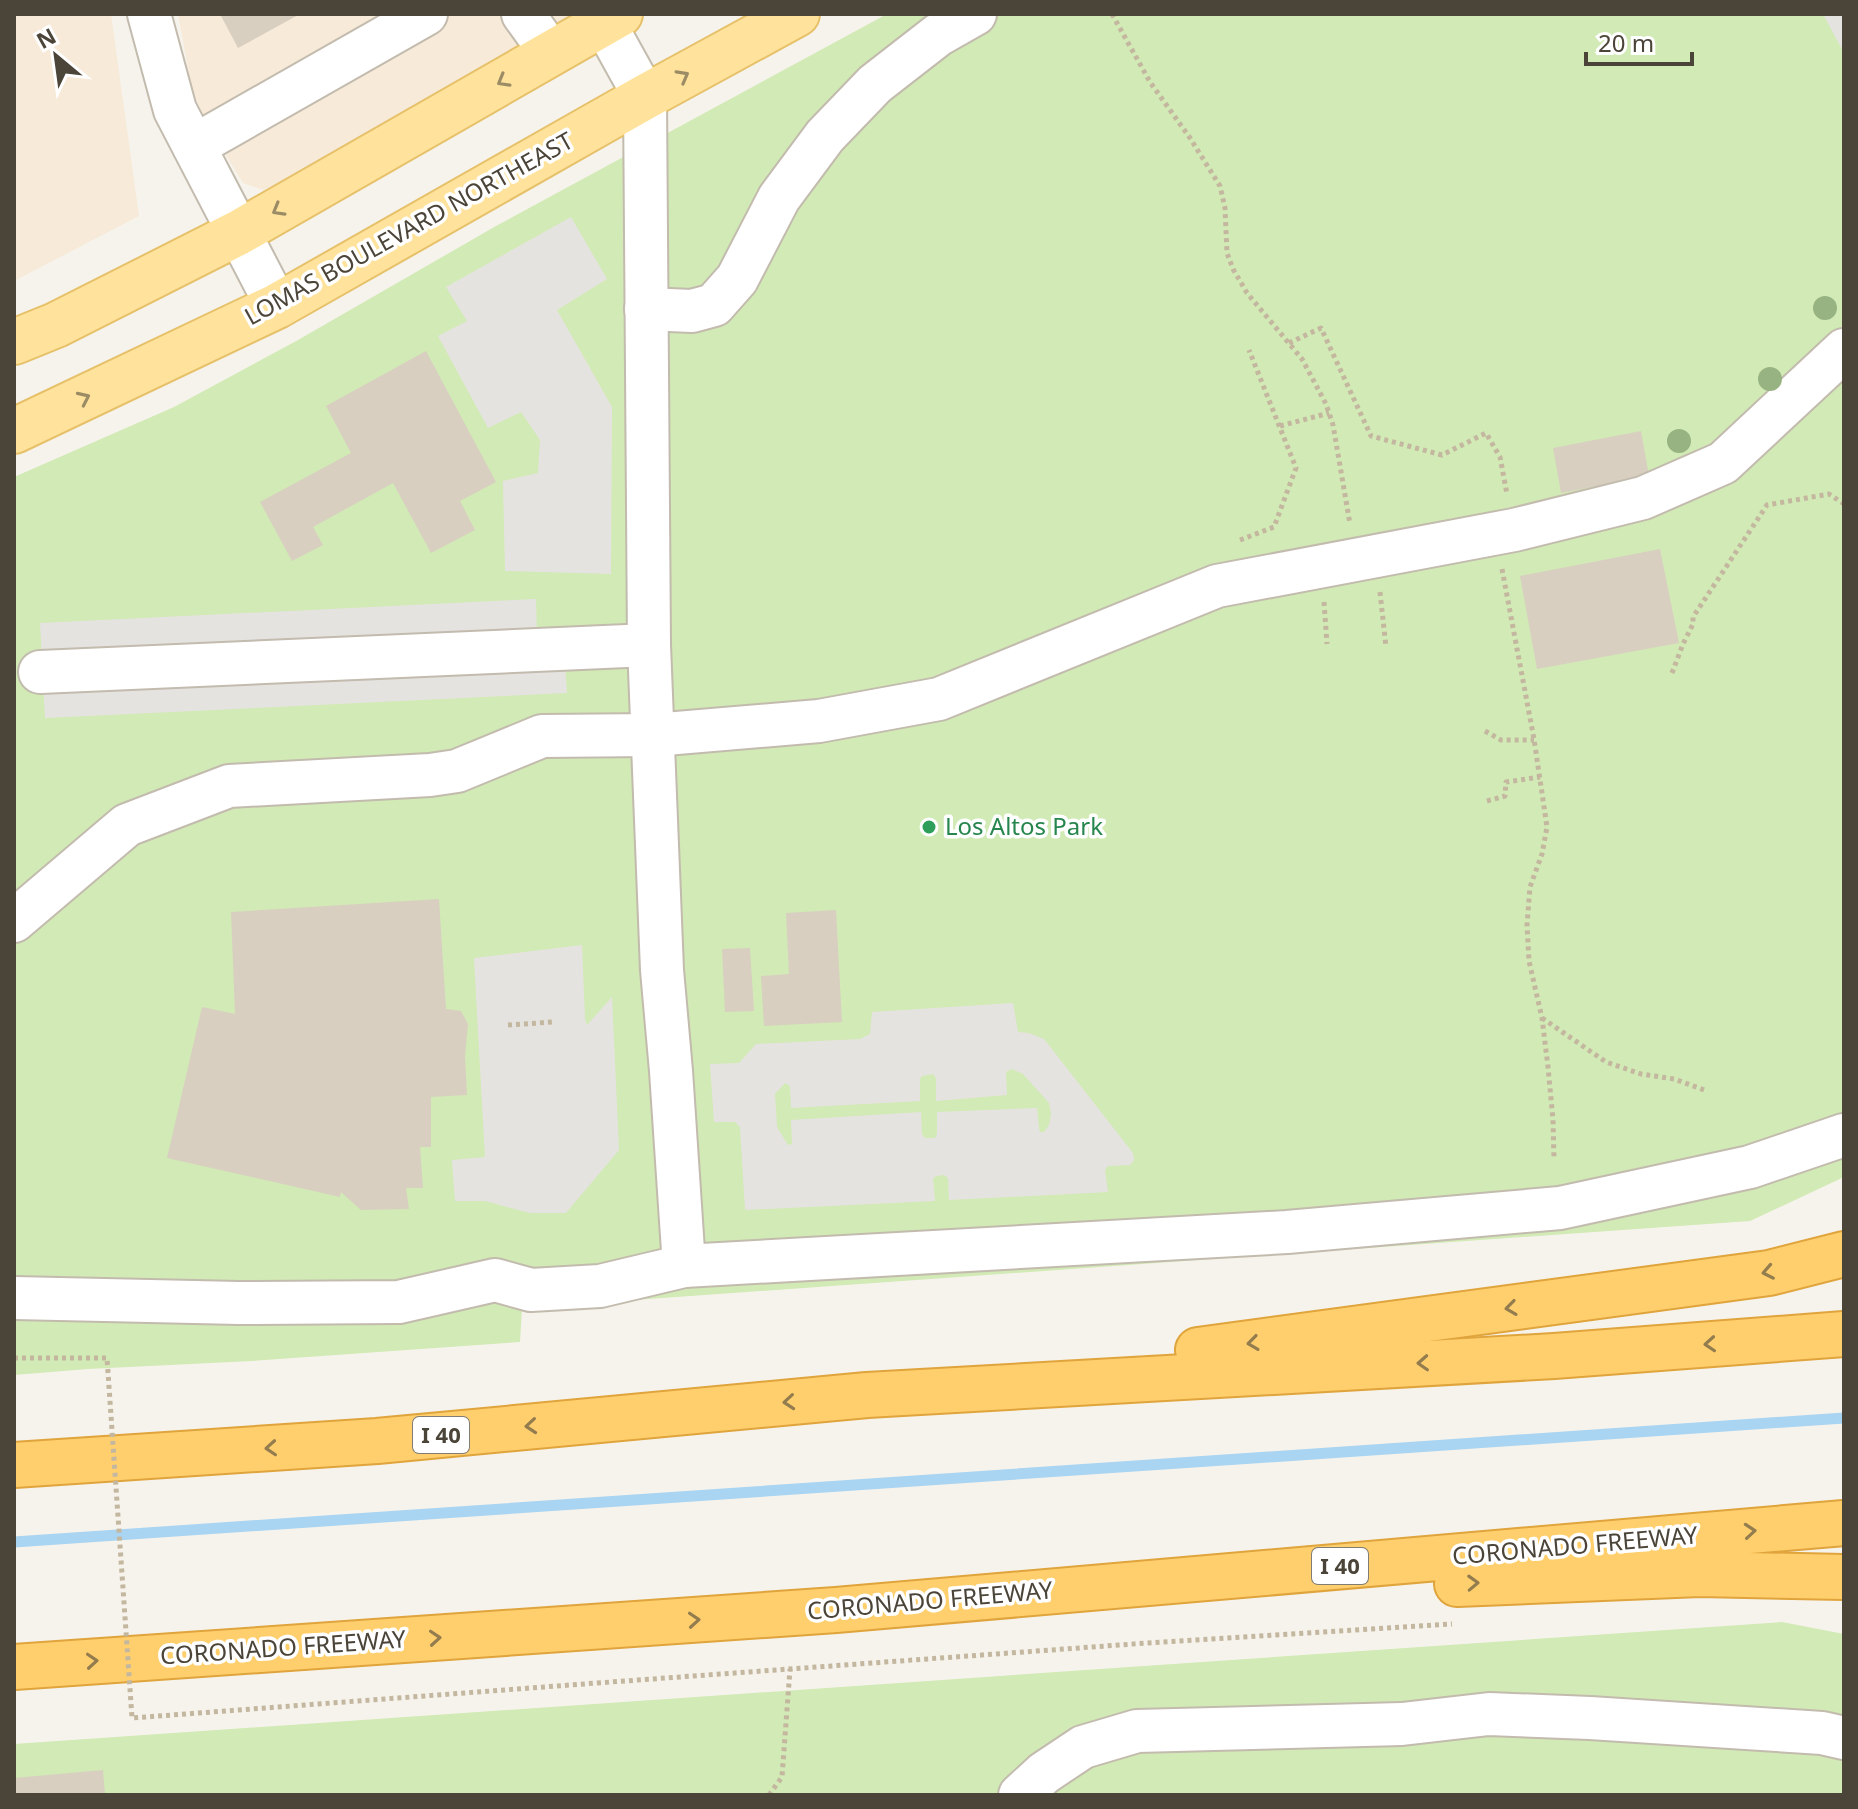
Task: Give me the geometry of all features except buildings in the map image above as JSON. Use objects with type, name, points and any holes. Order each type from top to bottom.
[{"type":"highway","points":[[867,1395],[1769,1273],[1844,1254]]},
{"type":"highway","name":"I 40","points":[[14,1465],[377,1441],[867,1395],[1539,1357],[1844,1334]]},
{"type":"highway","name":"CORONADO FREEWAY","points":[[14,1667],[836,1610],[1844,1523]]},
{"type":"highway","points":[[836,1610],[1700,1574],[1844,1577]]},
{"type":"main road","name":"LOMAS BOULEVARD NORTHEAST","points":[[14,431],[277,306],[797,14]]},
{"type":"main road","points":[[14,342],[56,325],[238,233],[612,18]]},
{"type":"street","points":[[149,14],[175,110],[277,306]]},
{"type":"street","points":[[194,146],[426,14]]},
{"type":"street","points":[[523,14],[551,53]]},
{"type":"street","points":[[646,309],[692,311],[714,305],[737,279],[779,198],[825,136],[875,84],[938,35],[975,14]]},
{"type":"street","points":[[612,18],[645,97],[649,645],[662,970],[684,1266]]},
{"type":"street","points":[[14,921],[127,825],[229,786],[430,775],[457,771],[542,736],[653,735],[819,721],[939,699],[1217,586],[1505,532],[1643,498],[1723,463],[1844,350]]},
{"type":"street","points":[[40,672],[649,645]]},
{"type":"street","points":[[14,1298],[239,1303],[399,1302],[495,1280],[531,1290],[600,1286],[684,1266],[1287,1232],[1560,1208],[1750,1167],[1844,1135]]},
{"type":"street","points":[[1020,1795],[1044,1773],[1083,1747],[1137,1731],[1402,1724],[1489,1714],[1822,1733],[1844,1738]]},
{"type":"path","points":[[1112,14],[1150,82],[1220,186],[1225,208],[1227,253],[1233,269],[1247,293],[1314,379],[1326,404],[1386,647]]},
{"type":"path","points":[[1289,344],[1321,328],[1371,436],[1442,455],[1486,433],[1500,457],[1509,614],[1534,740],[1547,827],[1542,854],[1530,887],[1527,925],[1529,961],[1542,1018],[1554,1159]]},
{"type":"path","points":[[1233,542],[1274,527],[1296,468],[1249,350]]},
{"type":"path","points":[[1280,426],[1329,413]]},
{"type":"path","points":[[1672,673],[1693,624],[1693,617],[1767,505],[1829,494],[1844,504]]},
{"type":"path","points":[[1485,731],[1501,740],[1534,740]]},
{"type":"path","points":[[1487,801],[1505,796],[1506,782],[1540,777]]},
{"type":"path","points":[[1542,1018],[1606,1062],[1641,1074],[1674,1079],[1707,1091]]},
{"type":"path","points":[[508,1025],[553,1022]]},
{"type":"path","points":[[14,1358],[107,1358],[132,1718],[1147,1643],[1462,1624]]},
{"type":"path","points":[[769,1795],[782,1777],[790,1669]]},
{"type":"shaded area","points":[[14,14],[111,14],[139,216],[14,281]]},
{"type":"shaded area","points":[[178,14],[585,14],[263,190],[243,183],[207,124],[192,90]]},
{"type":"shaded area","points":[[1823,14],[1844,14],[1844,53]]},
{"type":"shaded area","points":[[571,217],[607,279],[557,310],[612,407],[611,574],[505,571],[503,481],[538,473],[540,440],[521,412],[488,428],[438,336],[467,321],[446,287]]},
{"type":"shaded area","points":[[536,599],[537,639],[563,636],[567,693],[45,718],[40,623]]},
{"type":"shaded area","points":[[582,945],[587,1025],[612,997],[619,1150],[566,1213],[530,1213],[485,1201],[455,1201],[452,1160],[485,1157],[474,958]]},
{"type":"shaded area","points":[[1013,1003],[1018,1032],[1044,1039],[1133,1153],[1134,1160],[1130,1165],[1108,1166],[1105,1170],[1108,1192],[949,1200],[948,1178],[944,1175],[933,1179],[935,1201],[745,1210],[740,1127],[735,1122],[714,1122],[710,1064],[739,1063],[756,1044],[860,1039],[870,1034],[872,1012]],"holes":[[[1012,1069],[1023,1074],[1049,1103],[1051,1114],[1044,1132],[1040,1132],[1037,1108],[937,1112],[935,1138],[925,1138],[922,1134],[921,1112],[791,1120],[792,1144],[788,1145],[777,1127],[775,1094],[785,1083],[790,1086],[791,1108],[920,1101],[920,1079],[933,1074],[936,1078],[936,1101],[1007,1095],[1006,1072]]]},
{"type":"green space","name":"Los Altos Park","points":[[887,14],[1844,14],[1844,1177],[1750,1221],[522,1308],[520,1342],[14,1375],[14,477],[174,407],[496,226]]},
{"type":"green space","points":[[1782,1622],[1844,1634],[1844,1795],[14,1795],[14,1744]]},
{"type":"waterway","points":[[14,1542],[1844,1418]]},
{"type":"place","name":"Los Altos Park","points":[[929,827]]}]
